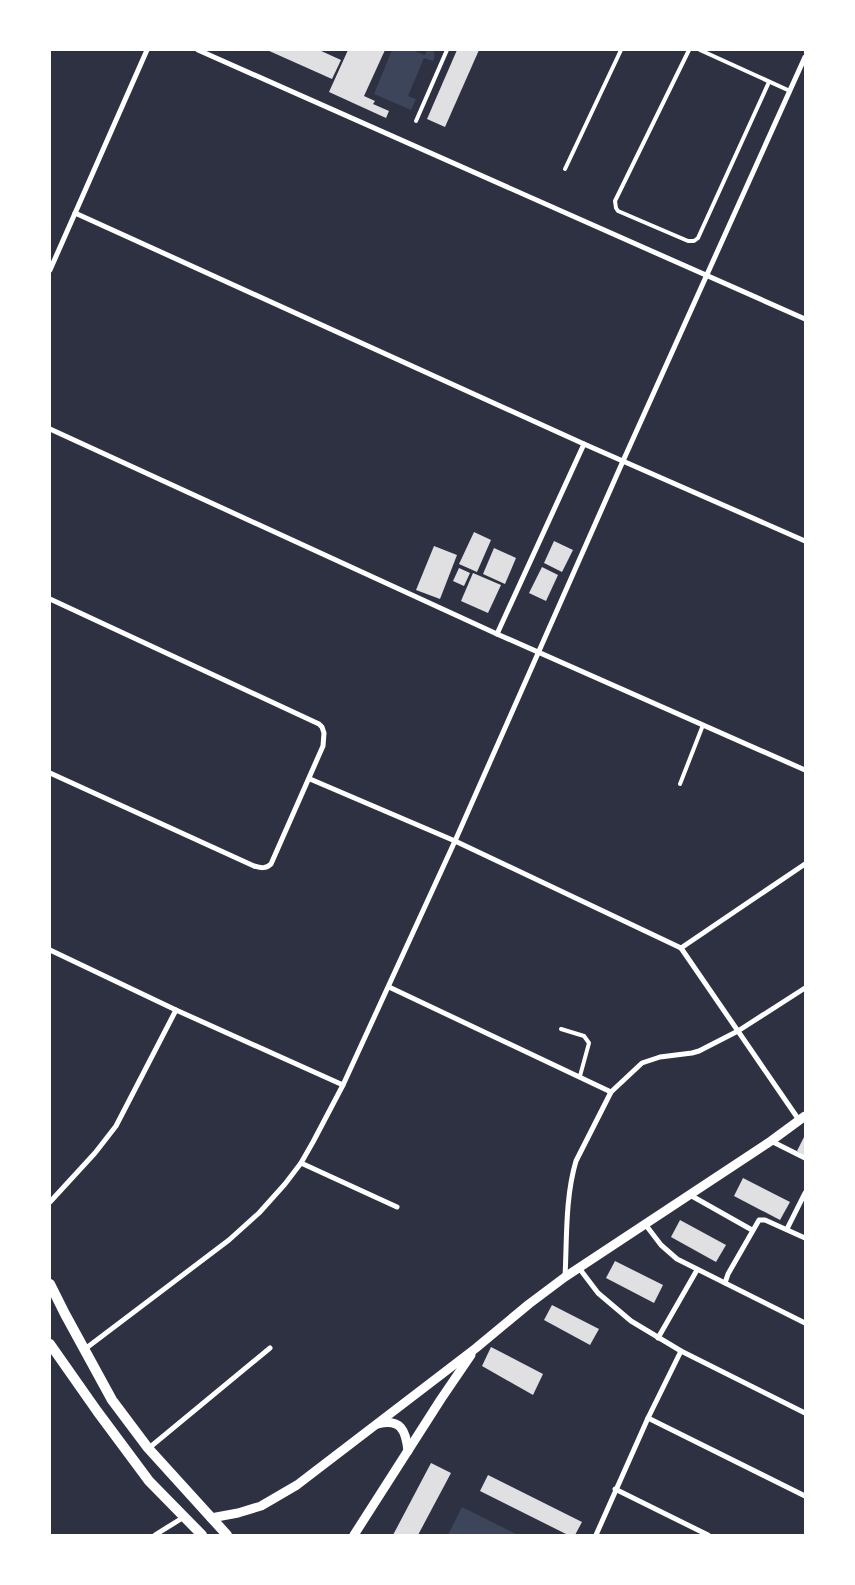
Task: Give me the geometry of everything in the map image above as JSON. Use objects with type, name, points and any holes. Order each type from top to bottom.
[{"type":"main road","points":[[50,1284],[112,1400],[148,1448],[227,1535]]},
{"type":"main road","points":[[50,1344],[149,1481],[202,1535]]},
{"type":"street","points":[[50,270],[147,50]]},
{"type":"street","points":[[198,50],[805,319]]},
{"type":"street","points":[[84,1350],[229,1240],[259,1213],[301,1163],[343,1085],[389,987],[706,274],[805,57]]},
{"type":"street","points":[[74,213],[584,444],[805,541]]},
{"type":"street","points":[[50,429],[497,634],[805,770]]},
{"type":"street","points":[[497,634],[584,444]]},
{"type":"street","points":[[50,598],[318,724],[324,733],[323,746],[310,779],[268,868],[254,866],[50,773]]},
{"type":"street","points":[[211,1518],[238,1513],[260,1506],[297,1485],[565,1278],[771,1141],[802,1118],[738,1031],[681,948],[455,841],[310,779]]},
{"type":"street","points":[[681,948],[805,864]]},
{"type":"street","points":[[50,950],[176,1010],[343,1085]]},
{"type":"street","points":[[389,987],[611,1092]]},
{"type":"street","points":[[565,1278],[567,1216],[572,1173],[611,1092],[642,1063],[650,1059],[692,1053],[738,1031],[805,988]]},
{"type":"street","points":[[50,1202],[95,1153],[116,1126],[176,1010]]},
{"type":"street","points":[[771,1141],[805,1158]]},
{"type":"street","points":[[301,1163],[397,1207]]},
{"type":"street","points":[[787,1229],[805,1193]]},
{"type":"street","points":[[690,1195],[752,1230]]},
{"type":"street","points":[[725,1283],[759,1220],[765,1220],[805,1238]]},
{"type":"street","points":[[645,1224],[660,1245],[676,1259],[805,1323]]},
{"type":"street","points":[[579,1268],[598,1293],[631,1321],[681,1351],[805,1413]]},
{"type":"street","points":[[658,1338],[697,1270]]},
{"type":"street","points":[[148,1448],[270,1348]]},
{"type":"street","points":[[354,1535],[476,1348]]},
{"type":"street","points":[[596,1535],[648,1418],[681,1351]]},
{"type":"street","points":[[648,1418],[805,1496]]},
{"type":"street","points":[[374,1425],[386,1422],[394,1423],[402,1429],[407,1438],[408,1451]]},
{"type":"street","points":[[616,1489],[708,1535]]},
{"type":"street","points":[[155,1535],[184,1516]]},
{"type":"lane","points":[[442,50],[444,58]]},
{"type":"lane","points":[[416,121],[447,50]]},
{"type":"lane","points":[[565,169],[621,50]]},
{"type":"lane","points":[[689,50],[615,201],[618,211],[688,242],[698,238],[769,82]]},
{"type":"lane","points":[[700,50],[790,91]]},
{"type":"lane","points":[[680,784],[703,725]]},
{"type":"lane","points":[[560,1029],[584,1036],[589,1043],[580,1076]]},
{"type":"shaded area","points":[[392,50],[412,50],[425,55],[427,50],[433,50],[434,53],[433,61],[424,58],[408,96],[416,99],[411,110],[374,94]]},
{"type":"shaded area","points":[[462,1507],[518,1535],[448,1535]]},
{"type":"building","points":[[267,50],[319,50],[341,60],[332,79]]},
{"type":"building","points":[[348,50],[385,50],[364,96],[375,101],[373,104],[389,111],[386,118],[329,92]]},
{"type":"building","points":[[457,50],[479,50],[445,127],[427,119]]},
{"type":"building","points":[[474,532],[491,540],[477,572],[459,564]]},
{"type":"building","points":[[554,541],[573,550],[562,572],[544,563]]},
{"type":"building","points":[[434,546],[457,555],[440,599],[416,590]]},
{"type":"building","points":[[494,548],[516,558],[505,584],[483,574]]},
{"type":"building","points":[[542,567],[558,575],[546,601],[529,593]]},
{"type":"building","points":[[459,568],[470,573],[464,586],[453,581]]},
{"type":"building","points":[[473,573],[501,585],[488,613],[461,601]]},
{"type":"building","points":[[805,1135],[805,1156],[797,1151]]},
{"type":"building","points":[[743,1178],[790,1202],[780,1220],[734,1196]]},
{"type":"building","points":[[680,1220],[726,1245],[716,1262],[671,1237]]},
{"type":"building","points":[[615,1261],[663,1285],[654,1303],[606,1278]]},
{"type":"building","points":[[552,1305],[599,1329],[590,1345],[544,1320]]},
{"type":"building","points":[[491,1347],[543,1374],[533,1395],[482,1366]]},
{"type":"building","points":[[431,1463],[451,1473],[418,1535],[393,1535]]},
{"type":"building","points":[[488,1475],[582,1522],[575,1535],[568,1535],[480,1491]]}]
